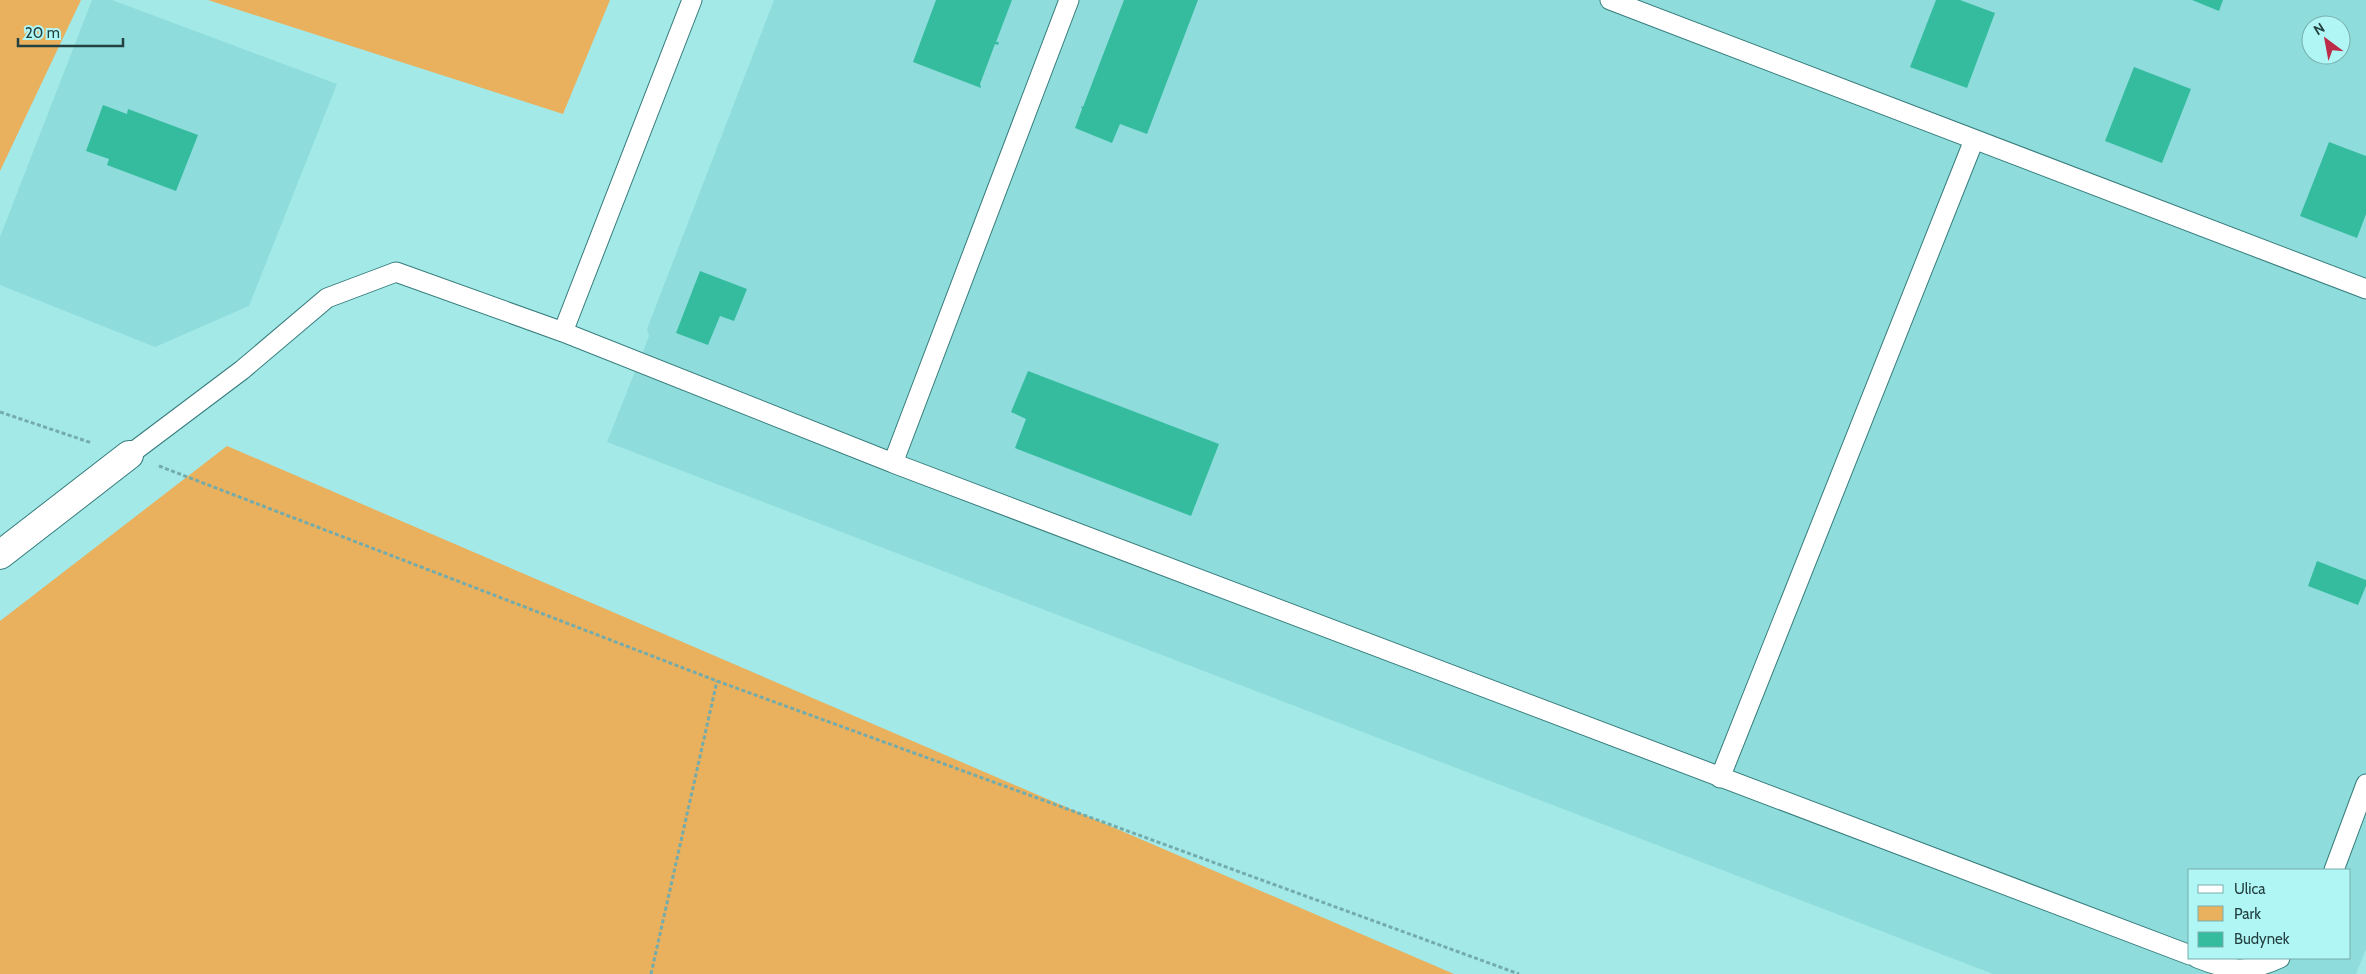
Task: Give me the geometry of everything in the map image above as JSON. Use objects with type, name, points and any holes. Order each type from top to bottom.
[{"type":"street","points":[[0,555],[129,455]]},
{"type":"lane","points":[[563,332],[692,0]]},
{"type":"lane","points":[[893,463],[1069,0]]},
{"type":"lane","points":[[1610,0],[2366,289]]},
{"type":"lane","points":[[1720,778],[1974,140]]},
{"type":"lane","points":[[129,455],[242,370],[327,298],[396,272],[563,332],[893,463],[2188,954]]},
{"type":"lane","points":[[2334,869],[2366,784]]},
{"type":"lane","points":[[2200,959],[2229,970],[2262,966],[2278,959]]},
{"type":"path","points":[[0,412],[129,455],[717,681],[1519,974]]},
{"type":"path","points":[[650,974],[717,681]]},
{"type":"shaded area","points":[[92,0],[112,0],[337,84],[249,306],[155,347],[0,285],[0,237]]},
{"type":"shaded area","points":[[774,0],[2366,0],[2366,949],[2356,974],[1993,974],[607,442],[649,336],[647,329]]},
{"type":"green space","points":[[0,0],[81,0],[0,171]]},
{"type":"green space","points":[[208,0],[610,0],[563,114]]},
{"type":"green space","points":[[227,446],[1454,974],[0,974],[0,621]]},
{"type":"building","points":[[936,0],[1012,0],[996,42],[999,42],[998,45],[995,44],[980,84],[981,88],[913,62]]},
{"type":"building","points":[[1124,0],[1198,0],[1147,134],[1120,124],[1112,143],[1075,128],[1082,109],[1081,106],[1083,107]]},
{"type":"building","points":[[1936,0],[1960,0],[1995,13],[1967,88],[1910,67]]},
{"type":"building","points":[[2192,0],[2223,0],[2219,11]]},
{"type":"building","points":[[2134,67],[2191,89],[2162,163],[2105,141]]},
{"type":"building","points":[[103,105],[127,114],[128,109],[198,135],[176,191],[107,165],[109,159],[86,151]]},
{"type":"building","points":[[2329,142],[2366,156],[2366,214],[2357,238],[2300,216]]},
{"type":"building","points":[[700,271],[747,289],[734,321],[720,316],[708,345],[676,333]]},
{"type":"building","points":[[1028,371],[1219,444],[1191,516],[1015,448],[1026,419],[1011,412]]},
{"type":"building","points":[[2317,561],[2366,580],[2366,586],[2358,605],[2308,586]]}]
